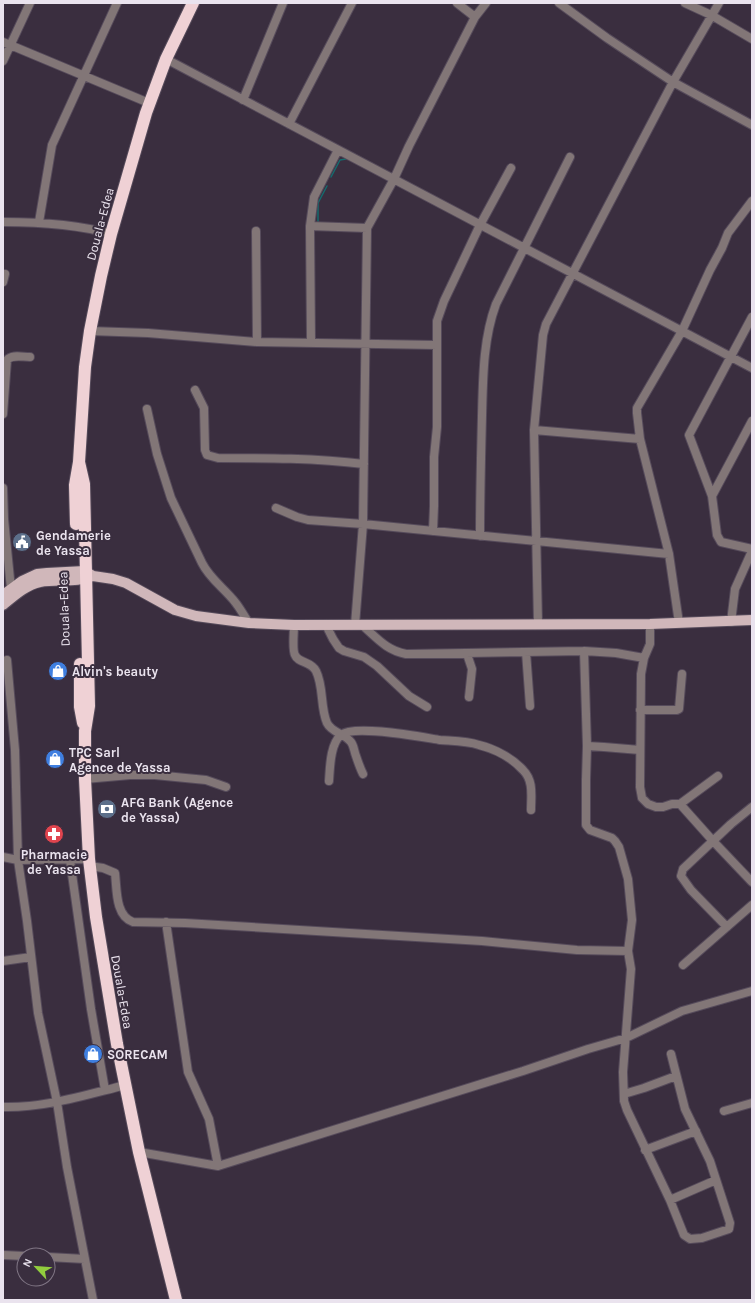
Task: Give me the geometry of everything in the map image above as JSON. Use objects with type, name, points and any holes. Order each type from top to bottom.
[{"type":"highway","name":"Douala-Edea","points":[[176,1300],[139,1152],[105,976],[89,862],[85,779],[85,731],[89,706],[84,576],[84,484],[80,462],[85,367],[90,331],[111,234],[149,103],[166,59],[193,3]]},
{"type":"main road","points":[[7,592],[22,581],[37,574],[113,579],[126,584],[175,610],[196,616],[249,623],[326,625],[650,624],[752,620]]},
{"type":"main road","points":[[3,605],[18,593],[40,582],[84,576]]},
{"type":"street","points":[[3,61],[6,44],[30,3]]},
{"type":"street","points":[[39,222],[52,145],[117,3]]},
{"type":"street","points":[[243,100],[283,3]]},
{"type":"street","points":[[289,124],[352,3]]},
{"type":"street","points":[[457,3],[476,17]]},
{"type":"street","points":[[486,3],[476,17],[409,146],[394,179],[367,228],[363,524],[358,625],[394,652],[406,654],[584,651],[616,652],[644,658]]},
{"type":"street","points":[[559,3],[606,38],[673,82],[752,125]]},
{"type":"street","points":[[685,3],[711,15],[752,38]]},
{"type":"street","points":[[538,624],[534,430],[543,335],[546,324],[673,82],[718,3]]},
{"type":"street","points":[[6,44],[149,103]]},
{"type":"street","points":[[166,59],[752,368]]},
{"type":"street","points":[[311,342],[310,226],[314,197],[338,150]]},
{"type":"street","points":[[480,536],[482,398],[487,340],[491,318],[496,304],[570,157]]},
{"type":"street","points":[[433,531],[434,457],[437,427],[437,345],[440,311],[480,225],[511,168]]},
{"type":"street","points":[[679,623],[669,554],[640,439],[637,408],[682,330],[728,233],[752,200]]},
{"type":"street","points":[[3,222],[39,222],[96,230],[111,234]]},
{"type":"street","points":[[310,226],[367,228]]},
{"type":"street","points":[[256,230],[257,342]]},
{"type":"street","points":[[731,622],[735,589],[752,550],[718,540],[712,496],[689,436],[752,317]]},
{"type":"street","points":[[90,331],[148,333],[257,342],[437,345]]},
{"type":"street","points":[[3,414],[7,360],[10,357],[16,356],[30,357]]},
{"type":"street","points":[[195,390],[204,408],[205,450],[207,455],[210,457],[330,460],[364,464]]},
{"type":"street","points":[[147,409],[157,454],[171,498],[205,570],[234,601],[249,623]]},
{"type":"street","points":[[712,496],[752,421]]},
{"type":"street","points":[[534,430],[640,439]]},
{"type":"street","points":[[3,488],[7,592]]},
{"type":"street","points":[[276,508],[308,520],[537,540],[669,554]]},
{"type":"street","points":[[294,624],[295,657],[312,666],[316,670],[326,721],[331,728],[350,741],[363,774]]},
{"type":"street","points":[[650,624],[650,644],[644,658],[641,674],[640,787],[642,798],[651,806],[656,807],[680,804],[718,776]]},
{"type":"street","points":[[326,625],[339,648],[344,652],[364,657],[378,666],[409,696],[427,707]]},
{"type":"street","points":[[584,651],[587,746],[586,825],[590,830],[612,838],[619,847],[625,865],[632,905],[632,920],[628,951],[631,969],[623,1072],[624,1101],[645,1150],[670,1200],[684,1234],[690,1239],[702,1238],[729,1229],[730,1223],[710,1161],[685,1108],[671,1054]]},
{"type":"street","points":[[526,652],[530,706]]},
{"type":"street","points":[[467,654],[472,669],[469,697]]},
{"type":"street","points":[[7,660],[15,750],[18,860],[38,1013],[57,1102],[63,1145],[93,1300]]},
{"type":"street","points":[[640,710],[679,709],[682,674]]},
{"type":"street","points":[[329,781],[331,757],[334,745],[341,734],[361,731],[396,732],[478,744],[499,752],[523,770],[530,780],[531,810]]},
{"type":"street","points":[[587,746],[640,750]]},
{"type":"street","points":[[85,779],[130,775],[155,775],[206,780],[226,787]]},
{"type":"street","points":[[680,804],[752,882]]},
{"type":"street","points":[[727,927],[691,890],[681,876],[683,869],[752,807]]},
{"type":"street","points":[[3,857],[18,860],[70,860],[89,862],[115,873],[120,909],[127,920],[133,922],[184,922],[482,941],[577,950],[628,951]]},
{"type":"street","points":[[70,860],[91,1009],[105,1090]]},
{"type":"street","points":[[683,965],[752,905]]},
{"type":"street","points":[[166,922],[188,1072],[209,1119],[218,1166]]},
{"type":"street","points":[[3,961],[31,957]]},
{"type":"street","points":[[139,1152],[218,1166],[626,1038],[682,1011],[752,991]]},
{"type":"street","points":[[624,1094],[676,1076]]},
{"type":"street","points":[[3,1107],[57,1102],[126,1085]]},
{"type":"street","points":[[724,1110],[752,1103]]},
{"type":"street","points":[[645,1150],[696,1131]]},
{"type":"street","points":[[670,1200],[716,1180]]},
{"type":"street","points":[[3,1255],[16,1256]]},
{"type":"street","points":[[56,1257],[85,1259]]},
{"type":"waterway","points":[[331,177],[340,160],[346,159]]},
{"type":"waterway","points":[[318,222],[318,203],[327,186]]},
{"type":"place","name":"Gendamerie de Yassa","points":[[22,542]]},
{"type":"place","name":"Alvin's beauty","points":[[58,671]]},
{"type":"place","name":"TPC Sarl Agence de Yassa","points":[[55,759]]},
{"type":"place","name":"AFG Bank (Agence de Yassa)","points":[[107,809]]},
{"type":"place","name":"Pharmacie de Yassa","points":[[54,834]]},
{"type":"place","name":"SORECAM","points":[[93,1054]]}]
